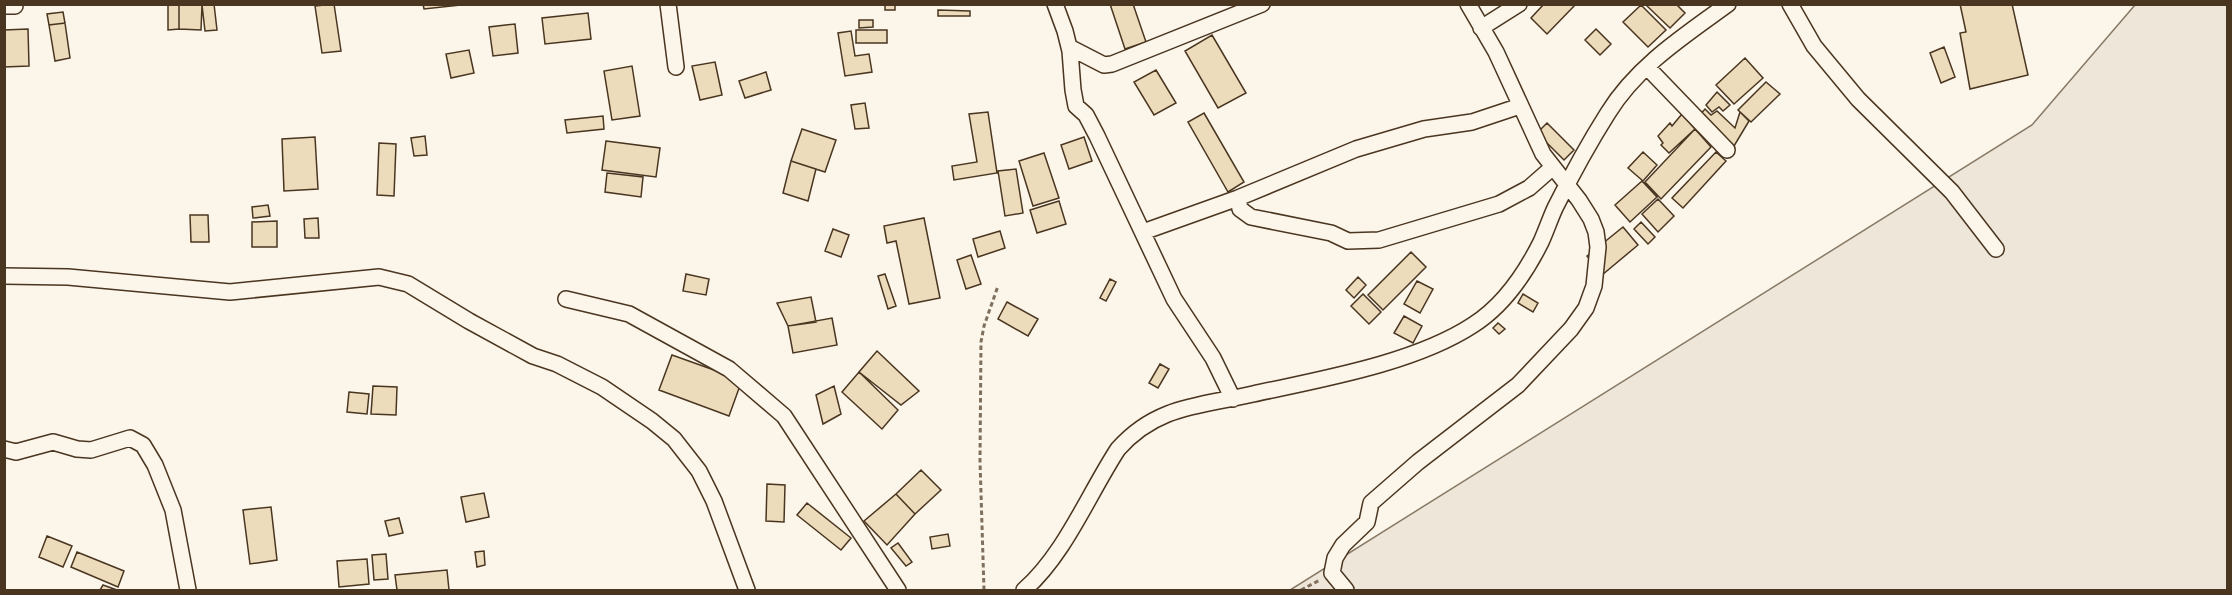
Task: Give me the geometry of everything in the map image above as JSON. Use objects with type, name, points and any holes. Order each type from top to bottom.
[{"type":"street","points":[[668,4],[676,67]]},
{"type":"street","points":[[1055,4],[1069,47],[1076,106],[1086,115],[1097,136],[1174,299],[1213,358],[1233,399]]},
{"type":"street","points":[[1069,47],[1104,65],[1112,64],[1262,4]]},
{"type":"street","points":[[1346,591],[1332,573],[1335,558],[1343,545],[1367,522],[1371,503],[1418,462],[1518,385],[1556,347],[1586,308],[1594,286],[1598,247],[1596,232],[1586,209],[1544,154],[1496,52],[1468,4]]},
{"type":"street","points":[[1481,28],[1519,4]]},
{"type":"street","points":[[1024,591],[1038,578],[1055,555],[1099,479],[1128,437],[1153,420],[1179,409],[1321,379],[1401,357],[1449,339],[1475,324],[1514,287],[1527,267],[1567,186],[1608,112],[1624,91],[1671,45],[1728,4]]},
{"type":"street","points":[[1790,4],[1814,46],[1858,99],[1952,192],[1996,249]]},
{"type":"street","points":[[1647,67],[1727,150]]},
{"type":"street","points":[[1143,232],[1238,198],[1356,149],[1424,129],[1472,122],[1520,106]]},
{"type":"street","points":[[1238,198],[1240,209],[1251,217],[1331,233],[1348,241],[1378,240],[1500,204],[1529,188],[1553,167]]},
{"type":"street","points":[[4,276],[68,277],[230,292],[379,277],[408,284],[533,356],[557,364],[602,387],[674,439],[699,471],[714,501],[747,591]]},
{"type":"street","points":[[566,299],[629,314],[729,369],[784,416],[898,591]]},
{"type":"street","points":[[4,450],[16,452],[53,442],[91,450],[130,438],[143,445],[173,510],[188,591]]},
{"type":"path","points":[[984,591],[980,461],[981,342],[998,286]]},
{"type":"path","points":[[1301,591],[1332,573]]},
{"type":"shaded area","points":[[2135,5],[2227,5],[2227,590],[1290,590],[2032,125]]},
{"type":"building","points":[[168,4],[179,4],[179,29],[168,30]]},
{"type":"building","points":[[179,4],[202,5],[201,30],[179,29]]},
{"type":"building","points":[[214,4],[217,30],[205,31],[202,5]]},
{"type":"building","points":[[334,4],[341,51],[322,53],[315,6]]},
{"type":"building","points":[[423,4],[460,4],[460,5],[424,9]]},
{"type":"building","points":[[885,4],[895,4],[895,10],[885,10]]},
{"type":"building","points":[[1110,4],[1133,4],[1146,42],[1125,49]]},
{"type":"building","points":[[1544,4],[1576,4],[1547,34],[1531,18]]},
{"type":"building","points":[[1676,4],[1685,13],[1670,28],[1646,5]]},
{"type":"building","points":[[1960,4],[2012,4],[2028,75],[1970,89],[1960,33],[1966,32]]},
{"type":"building","points":[[1641,5],[1666,30],[1648,47],[1623,22]]},
{"type":"building","points":[[938,10],[970,11],[970,16],[938,16]]},
{"type":"building","points":[[63,12],[65,23],[49,25],[47,14]]},
{"type":"building","points":[[588,13],[591,39],[545,44],[542,18]]},
{"type":"building","points":[[859,20],[873,20],[873,27],[859,28]]},
{"type":"building","points":[[65,23],[70,58],[55,61],[49,25]]},
{"type":"building","points":[[515,24],[518,53],[493,56],[489,27]]},
{"type":"building","points":[[28,29],[29,66],[4,67],[4,30]]},
{"type":"building","points":[[1596,29],[1611,44],[1600,55],[1585,40]]},
{"type":"building","points":[[856,30],[887,30],[887,43],[856,43]]},
{"type":"building","points":[[851,31],[855,56],[869,54],[872,72],[845,76],[838,33]]},
{"type":"building","points":[[1212,35],[1246,93],[1218,108],[1185,51]]},
{"type":"building","points":[[1944,47],[1955,77],[1941,83],[1930,53]]},
{"type":"building","points":[[469,50],[474,73],[451,78],[446,54]]},
{"type":"building","points":[[1745,58],[1763,78],[1734,104],[1716,85]]},
{"type":"building","points":[[715,62],[722,95],[700,100],[692,66]]},
{"type":"building","points":[[632,66],[640,116],[612,120],[604,71]]},
{"type":"building","points":[[1156,70],[1176,103],[1154,115],[1134,82]]},
{"type":"building","points":[[766,72],[771,90],[745,98],[739,81]]},
{"type":"building","points":[[1766,82],[1780,94],[1751,122],[1738,110]]},
{"type":"building","points":[[1717,92],[1730,105],[1723,111],[1719,107],[1712,112],[1706,105]]},
{"type":"building","points":[[865,103],[869,128],[855,129],[851,105]]},
{"type":"building","points":[[1705,109],[1711,115],[1717,111],[1735,128],[1740,112],[1749,121],[1731,151],[1698,117]]},
{"type":"building","points":[[988,112],[997,173],[954,180],[952,166],[977,162],[969,114]]},
{"type":"building","points":[[1204,113],[1244,182],[1228,192],[1188,122]]},
{"type":"building","points":[[1682,114],[1695,129],[1669,153],[1661,145],[1663,143],[1658,136],[1670,123],[1672,126]]},
{"type":"building","points":[[603,116],[604,129],[567,133],[565,120]]},
{"type":"building","points":[[1547,123],[1574,150],[1564,160],[1537,133]]},
{"type":"building","points":[[802,129],[836,140],[825,172],[791,161]]},
{"type":"building","points":[[1695,129],[1711,147],[1661,199],[1645,182]]},
{"type":"building","points":[[425,136],[427,155],[414,156],[411,138]]},
{"type":"building","points":[[315,137],[318,189],[284,191],[282,139]]},
{"type":"building","points":[[1084,137],[1092,161],[1069,169],[1061,145]]},
{"type":"building","points":[[606,141],[660,148],[656,177],[602,170]]},
{"type":"building","points":[[379,143],[396,144],[394,196],[377,195]]},
{"type":"building","points":[[1643,152],[1657,165],[1643,181],[1628,168]]},
{"type":"building","points":[[1716,152],[1726,161],[1683,208],[1672,198]]},
{"type":"building","points":[[1044,153],[1059,198],[1033,206],[1019,161]]},
{"type":"building","points":[[791,161],[816,169],[808,201],[783,193]]},
{"type":"building","points":[[1016,169],[1023,213],[1005,216],[998,171]]},
{"type":"building","points":[[607,173],[643,177],[641,197],[605,192]]},
{"type":"building","points":[[1642,181],[1657,197],[1630,222],[1615,205]]},
{"type":"building","points":[[1658,199],[1674,216],[1658,232],[1642,214]]},
{"type":"building","points":[[1059,201],[1066,224],[1037,233],[1030,210]]},
{"type":"building","points":[[268,205],[270,216],[253,218],[252,207]]},
{"type":"building","points":[[190,215],[208,215],[209,242],[191,242]]},
{"type":"building","points":[[318,218],[319,238],[305,238],[304,219]]},
{"type":"building","points":[[924,218],[940,298],[909,304],[896,241],[887,243],[884,226]]},
{"type":"building","points":[[277,221],[277,247],[252,247],[252,222]]},
{"type":"building","points":[[1641,222],[1655,237],[1648,244],[1634,229]]},
{"type":"building","points":[[1623,227],[1638,245],[1602,275],[1587,256]]},
{"type":"building","points":[[833,229],[849,235],[841,257],[825,251]]},
{"type":"building","points":[[1000,231],[1005,248],[978,257],[973,239]]},
{"type":"building","points":[[1411,252],[1426,267],[1383,310],[1368,295]]},
{"type":"building","points":[[971,255],[981,284],[966,289],[957,260]]},
{"type":"building","points":[[686,274],[709,279],[706,295],[683,291]]},
{"type":"building","points":[[885,274],[896,306],[888,309],[878,276]]},
{"type":"building","points":[[1358,277],[1366,285],[1354,298],[1346,290]]},
{"type":"building","points":[[1110,279],[1116,282],[1106,301],[1100,298]]},
{"type":"building","points":[[1417,281],[1433,289],[1420,313],[1404,304]]},
{"type":"building","points":[[1363,294],[1381,312],[1369,324],[1351,306]]},
{"type":"building","points":[[1523,294],[1538,303],[1533,312],[1518,303]]},
{"type":"building","points":[[811,297],[816,322],[788,326],[777,303]]},
{"type":"building","points":[[1007,302],[1038,319],[1028,336],[998,319]]},
{"type":"building","points":[[1404,316],[1422,326],[1413,343],[1394,333]]},
{"type":"building","points":[[832,318],[837,345],[793,353],[788,326]]},
{"type":"building","points":[[1498,323],[1505,329],[1499,334],[1493,328]]},
{"type":"building","points":[[877,351],[919,391],[901,405],[859,372]]},
{"type":"building","points":[[672,355],[742,380],[729,416],[659,390]]},
{"type":"building","points":[[1160,364],[1169,369],[1158,388],[1149,383]]},
{"type":"building","points":[[859,372],[898,410],[882,429],[842,392]]},
{"type":"building","points":[[373,386],[397,387],[396,415],[371,414]]},
{"type":"building","points":[[834,386],[841,414],[823,424],[816,395]]},
{"type":"building","points":[[349,392],[369,394],[367,414],[347,412]]},
{"type":"building","points":[[921,470],[941,490],[915,514],[896,494]]},
{"type":"building","points":[[767,484],[785,485],[784,522],[766,521]]},
{"type":"building","points":[[484,493],[489,517],[466,522],[461,497]]},
{"type":"building","points":[[896,494],[915,514],[887,545],[864,521]]},
{"type":"building","points":[[807,503],[851,538],[841,550],[797,515]]},
{"type":"building","points":[[271,507],[277,560],[250,564],[243,510]]},
{"type":"building","points":[[399,518],[403,533],[389,536],[385,521]]},
{"type":"building","points":[[948,534],[950,546],[932,549],[930,537]]},
{"type":"building","points":[[47,536],[72,546],[63,567],[39,557]]},
{"type":"building","points":[[898,543],[912,562],[906,566],[891,548]]},
{"type":"building","points":[[484,551],[485,565],[477,567],[475,552]]},
{"type":"building","points":[[77,552],[124,571],[118,587],[71,567]]},
{"type":"building","points":[[386,554],[388,579],[374,580],[372,555]]},
{"type":"building","points":[[367,559],[369,584],[339,587],[337,561]]},
{"type":"building","points":[[447,570],[449,590],[397,590],[395,575]]},
{"type":"building","points":[[103,585],[117,590],[100,590]]}]
